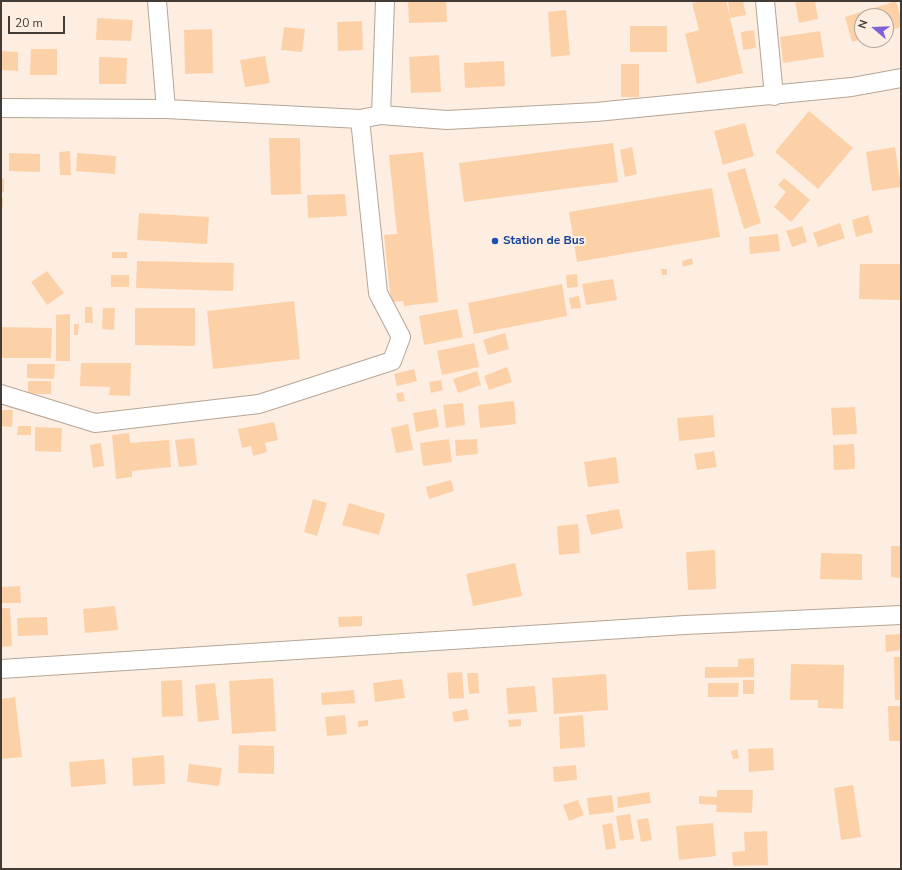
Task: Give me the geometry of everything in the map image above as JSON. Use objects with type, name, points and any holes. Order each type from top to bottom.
[{"type":"street","points":[[157,1],[166,109]]},
{"type":"street","points":[[381,115],[385,1]]},
{"type":"street","points":[[765,1],[774,96]]},
{"type":"street","points":[[1,108],[166,109],[360,119],[381,115],[447,120],[596,112],[774,96],[852,87],[901,78]]},
{"type":"street","points":[[1,394],[94,423],[259,404],[392,361],[401,337],[378,293],[360,119]]},
{"type":"street","points":[[1,669],[685,625],[901,615]]},
{"type":"building","points":[[408,1],[446,1],[447,22],[409,23]]},
{"type":"building","points":[[702,1],[726,1],[730,16],[728,1],[743,1],[746,15],[730,18],[743,73],[697,84],[685,34],[699,30],[692,3]]},
{"type":"building","points":[[795,1],[815,1],[818,19],[799,23]]},
{"type":"building","points":[[896,1],[901,18],[901,27],[894,29],[894,8],[874,8]]},
{"type":"building","points":[[566,10],[570,55],[551,57],[548,12]]},
{"type":"building","points":[[854,14],[854,41],[852,42],[845,17]]},
{"type":"building","points":[[97,18],[133,20],[131,41],[96,40]]},
{"type":"building","points":[[362,21],[363,50],[338,51],[337,22]]},
{"type":"building","points":[[630,26],[667,26],[667,52],[630,52]]},
{"type":"building","points":[[284,27],[305,29],[302,52],[281,50]]},
{"type":"building","points":[[212,29],[213,73],[185,74],[184,30]]},
{"type":"building","points":[[754,30],[756,48],[743,50],[741,32]]},
{"type":"building","points":[[820,31],[824,57],[783,63],[780,37]]},
{"type":"building","points":[[31,49],[57,49],[57,75],[30,75]]},
{"type":"building","points":[[1,51],[18,52],[18,71],[1,70]]},
{"type":"building","points":[[439,55],[441,92],[411,93],[409,57]]},
{"type":"building","points":[[265,56],[270,83],[245,87],[240,60]]},
{"type":"building","points":[[99,57],[127,58],[126,84],[99,84]]},
{"type":"building","points":[[504,61],[505,86],[465,88],[464,63]]},
{"type":"building","points":[[621,64],[639,64],[639,97],[621,97]]},
{"type":"building","points":[[809,111],[853,148],[818,189],[775,152]]},
{"type":"building","points":[[745,123],[754,156],[723,165],[714,131]]},
{"type":"building","points":[[269,138],[300,138],[301,194],[271,195]]},
{"type":"building","points":[[613,143],[618,182],[464,202],[459,163]]},
{"type":"building","points":[[632,147],[637,174],[625,177],[620,150]]},
{"type":"building","points":[[895,147],[901,187],[872,191],[866,152]]},
{"type":"building","points":[[70,151],[71,175],[60,175],[59,152]]},
{"type":"building","points":[[423,152],[438,302],[404,306],[403,301],[391,302],[384,235],[397,234],[389,155]]},
{"type":"building","points":[[9,153],[40,154],[40,172],[9,171]]},
{"type":"building","points":[[77,153],[116,156],[115,174],[76,171]]},
{"type":"building","points":[[745,168],[761,223],[744,229],[727,173]]},
{"type":"building","points":[[1,178],[4,179],[4,192],[1,192]]},
{"type":"building","points":[[784,178],[810,200],[791,222],[774,207],[786,192],[778,185]]},
{"type":"building","points":[[712,188],[720,237],[577,262],[569,212]]},
{"type":"building","points":[[345,194],[347,216],[308,218],[307,195]]},
{"type":"building","points":[[1,198],[3,198],[3,207],[1,207]]},
{"type":"building","points":[[139,213],[209,217],[207,244],[137,240]]},
{"type":"building","points":[[868,215],[873,232],[856,237],[852,220]]},
{"type":"building","points":[[840,223],[845,238],[818,247],[813,233]]},
{"type":"building","points":[[802,226],[807,242],[792,247],[786,231]]},
{"type":"building","points":[[778,234],[780,251],[750,254],[749,237]]},
{"type":"building","points":[[112,252],[127,252],[127,258],[112,258]]},
{"type":"building","points":[[692,258],[693,264],[683,267],[682,261]]},
{"type":"building","points":[[137,261],[234,263],[233,291],[136,288]]},
{"type":"building","points":[[860,264],[901,264],[901,300],[859,299]]},
{"type":"building","points":[[661,269],[667,269],[667,275],[662,275]]},
{"type":"building","points":[[47,271],[64,293],[47,305],[31,282]]},
{"type":"building","points":[[577,274],[578,287],[567,288],[566,275]]},
{"type":"building","points":[[111,275],[129,275],[129,287],[111,287]]},
{"type":"building","points":[[613,279],[617,300],[586,305],[582,284]]},
{"type":"building","points":[[562,284],[567,316],[474,334],[468,303]]},
{"type":"building","points":[[579,296],[581,308],[571,309],[569,298]]},
{"type":"building","points":[[294,301],[300,359],[213,369],[207,311]]},
{"type":"building","points":[[85,307],[92,307],[93,323],[85,323]]},
{"type":"building","points":[[103,308],[115,308],[114,330],[102,329]]},
{"type":"building","points":[[135,308],[195,308],[195,346],[135,345]]},
{"type":"building","points":[[457,309],[463,337],[424,345],[419,316]]},
{"type":"building","points":[[70,314],[70,361],[56,361],[56,315]]},
{"type":"building","points":[[74,324],[79,324],[78,335],[74,335]]},
{"type":"building","points":[[1,327],[52,328],[51,358],[1,358]]},
{"type":"building","points":[[505,333],[509,349],[488,355],[483,340]]},
{"type":"building","points":[[474,343],[479,367],[442,375],[437,351]]},
{"type":"building","points":[[81,363],[131,363],[130,396],[109,395],[110,387],[80,386]]},
{"type":"building","points":[[27,364],[55,364],[54,379],[27,378]]},
{"type":"building","points":[[507,367],[512,382],[489,390],[484,376]]},
{"type":"building","points":[[414,369],[417,381],[397,386],[394,374]]},
{"type":"building","points":[[477,371],[481,385],[458,393],[453,379]]},
{"type":"building","points":[[441,380],[443,390],[431,393],[429,382]]},
{"type":"building","points":[[28,381],[51,381],[51,394],[28,394]]},
{"type":"building","points":[[403,392],[405,401],[398,402],[396,394]]},
{"type":"building","points":[[514,401],[516,424],[480,428],[478,405]]},
{"type":"building","points":[[463,403],[465,425],[446,428],[443,405]]},
{"type":"building","points":[[855,407],[857,434],[833,435],[831,408]]},
{"type":"building","points":[[436,409],[439,427],[416,432],[413,413]]},
{"type":"building","points":[[1,410],[13,410],[12,427],[1,426]]},
{"type":"building","points":[[713,415],[715,437],[679,441],[677,418]]},
{"type":"building","points":[[274,422],[278,440],[265,443],[267,452],[253,456],[251,446],[242,448],[238,429]]},
{"type":"building","points":[[408,424],[413,450],[396,453],[391,428]]},
{"type":"building","points":[[18,426],[31,426],[31,435],[17,435]]},
{"type":"building","points":[[35,427],[62,428],[61,452],[35,451]]},
{"type":"building","points":[[129,433],[130,443],[169,440],[171,467],[132,471],[132,477],[116,479],[112,435]]},
{"type":"building","points":[[194,438],[197,465],[179,467],[175,440]]},
{"type":"building","points":[[449,439],[452,462],[423,466],[420,443]]},
{"type":"building","points":[[477,439],[478,454],[456,456],[455,440]]},
{"type":"building","points":[[101,443],[104,466],[93,468],[90,445]]},
{"type":"building","points":[[854,444],[855,469],[834,470],[833,445]]},
{"type":"building","points":[[714,451],[717,467],[697,470],[694,454]]},
{"type":"building","points":[[616,457],[619,483],[588,487],[584,462]]},
{"type":"building","points":[[451,480],[454,491],[429,499],[426,487]]},
{"type":"building","points":[[313,499],[327,503],[317,536],[304,532]]},
{"type":"building","points":[[349,503],[385,514],[379,535],[342,525]]},
{"type":"building","points":[[619,509],[623,528],[591,535],[586,515]]},
{"type":"building","points":[[578,524],[580,553],[559,555],[557,526]]},
{"type":"building","points":[[891,546],[901,546],[901,578],[891,577]]},
{"type":"building","points":[[715,550],[716,589],[688,590],[686,552]]},
{"type":"building","points":[[821,553],[862,554],[862,580],[820,579]]},
{"type":"building","points":[[515,563],[522,596],[473,606],[466,574]]},
{"type":"building","points":[[20,586],[21,603],[1,603],[1,587]]},
{"type":"building","points":[[115,606],[118,630],[85,633],[83,609]]},
{"type":"building","points":[[1,608],[10,608],[12,646],[1,647]]},
{"type":"building","points":[[362,616],[362,626],[339,627],[338,617]]},
{"type":"building","points":[[47,617],[48,635],[18,636],[17,618]]},
{"type":"building","points":[[901,634],[901,650],[886,652],[885,635]]},
{"type":"building","points":[[894,657],[901,657],[901,700],[895,700]]},
{"type":"building","points":[[754,658],[754,677],[705,678],[705,667],[738,667],[738,659]]},
{"type":"building","points":[[791,664],[844,665],[843,709],[818,708],[818,700],[790,700]]},
{"type":"building","points":[[462,672],[464,698],[449,699],[447,673]]},
{"type":"building","points":[[467,673],[478,673],[479,693],[469,694]]},
{"type":"building","points":[[606,674],[608,710],[554,714],[552,678]]},
{"type":"building","points":[[273,678],[276,731],[232,734],[229,681]]},
{"type":"building","points":[[402,679],[405,698],[375,702],[373,683]]},
{"type":"building","points":[[182,680],[183,716],[162,717],[161,681]]},
{"type":"building","points":[[743,680],[754,680],[754,694],[743,694]]},
{"type":"building","points":[[215,683],[219,720],[198,722],[195,685]]},
{"type":"building","points":[[708,683],[739,683],[738,697],[708,697]]},
{"type":"building","points":[[535,686],[537,712],[508,714],[506,688]]},
{"type":"building","points":[[354,690],[355,703],[322,705],[321,693]]},
{"type":"building","points":[[15,697],[22,757],[1,759],[1,699]]},
{"type":"building","points":[[888,706],[901,706],[901,741],[889,741]]},
{"type":"building","points":[[467,709],[469,720],[454,722],[452,712]]},
{"type":"building","points":[[345,715],[347,734],[327,736],[325,717]]},
{"type":"building","points":[[583,715],[585,747],[560,749],[559,717]]},
{"type":"building","points":[[521,719],[521,726],[509,727],[508,720]]},
{"type":"building","points":[[368,720],[368,726],[358,727],[358,721]]},
{"type":"building","points":[[239,745],[274,746],[274,774],[238,773]]},
{"type":"building","points":[[773,748],[774,770],[749,772],[748,749]]},
{"type":"building","points":[[737,749],[739,758],[733,759],[731,751]]},
{"type":"building","points":[[164,755],[165,784],[133,786],[132,758]]},
{"type":"building","points":[[104,759],[106,784],[71,787],[69,762]]},
{"type":"building","points":[[189,764],[222,768],[219,786],[187,782]]},
{"type":"building","points":[[576,765],[577,780],[554,782],[553,767]]},
{"type":"building","points":[[853,785],[861,837],[841,840],[834,788]]},
{"type":"building","points":[[717,790],[753,790],[752,813],[716,812],[717,805],[699,804],[699,796],[717,797]]},
{"type":"building","points":[[649,792],[651,803],[618,808],[617,797]]},
{"type":"building","points":[[612,795],[614,812],[589,815],[587,798]]},
{"type":"building","points":[[578,800],[584,815],[569,821],[563,805]]},
{"type":"building","points":[[630,814],[634,839],[620,841],[616,816]]},
{"type":"building","points":[[648,818],[652,840],[641,842],[637,820]]},
{"type":"building","points":[[612,823],[616,848],[606,850],[602,825]]},
{"type":"building","points":[[713,823],[716,856],[679,860],[676,826]]},
{"type":"building","points":[[767,831],[768,865],[733,866],[732,852],[745,851],[744,832]]},
{"type":"place","name":"Station de Bus","points":[[495,241]]}]
